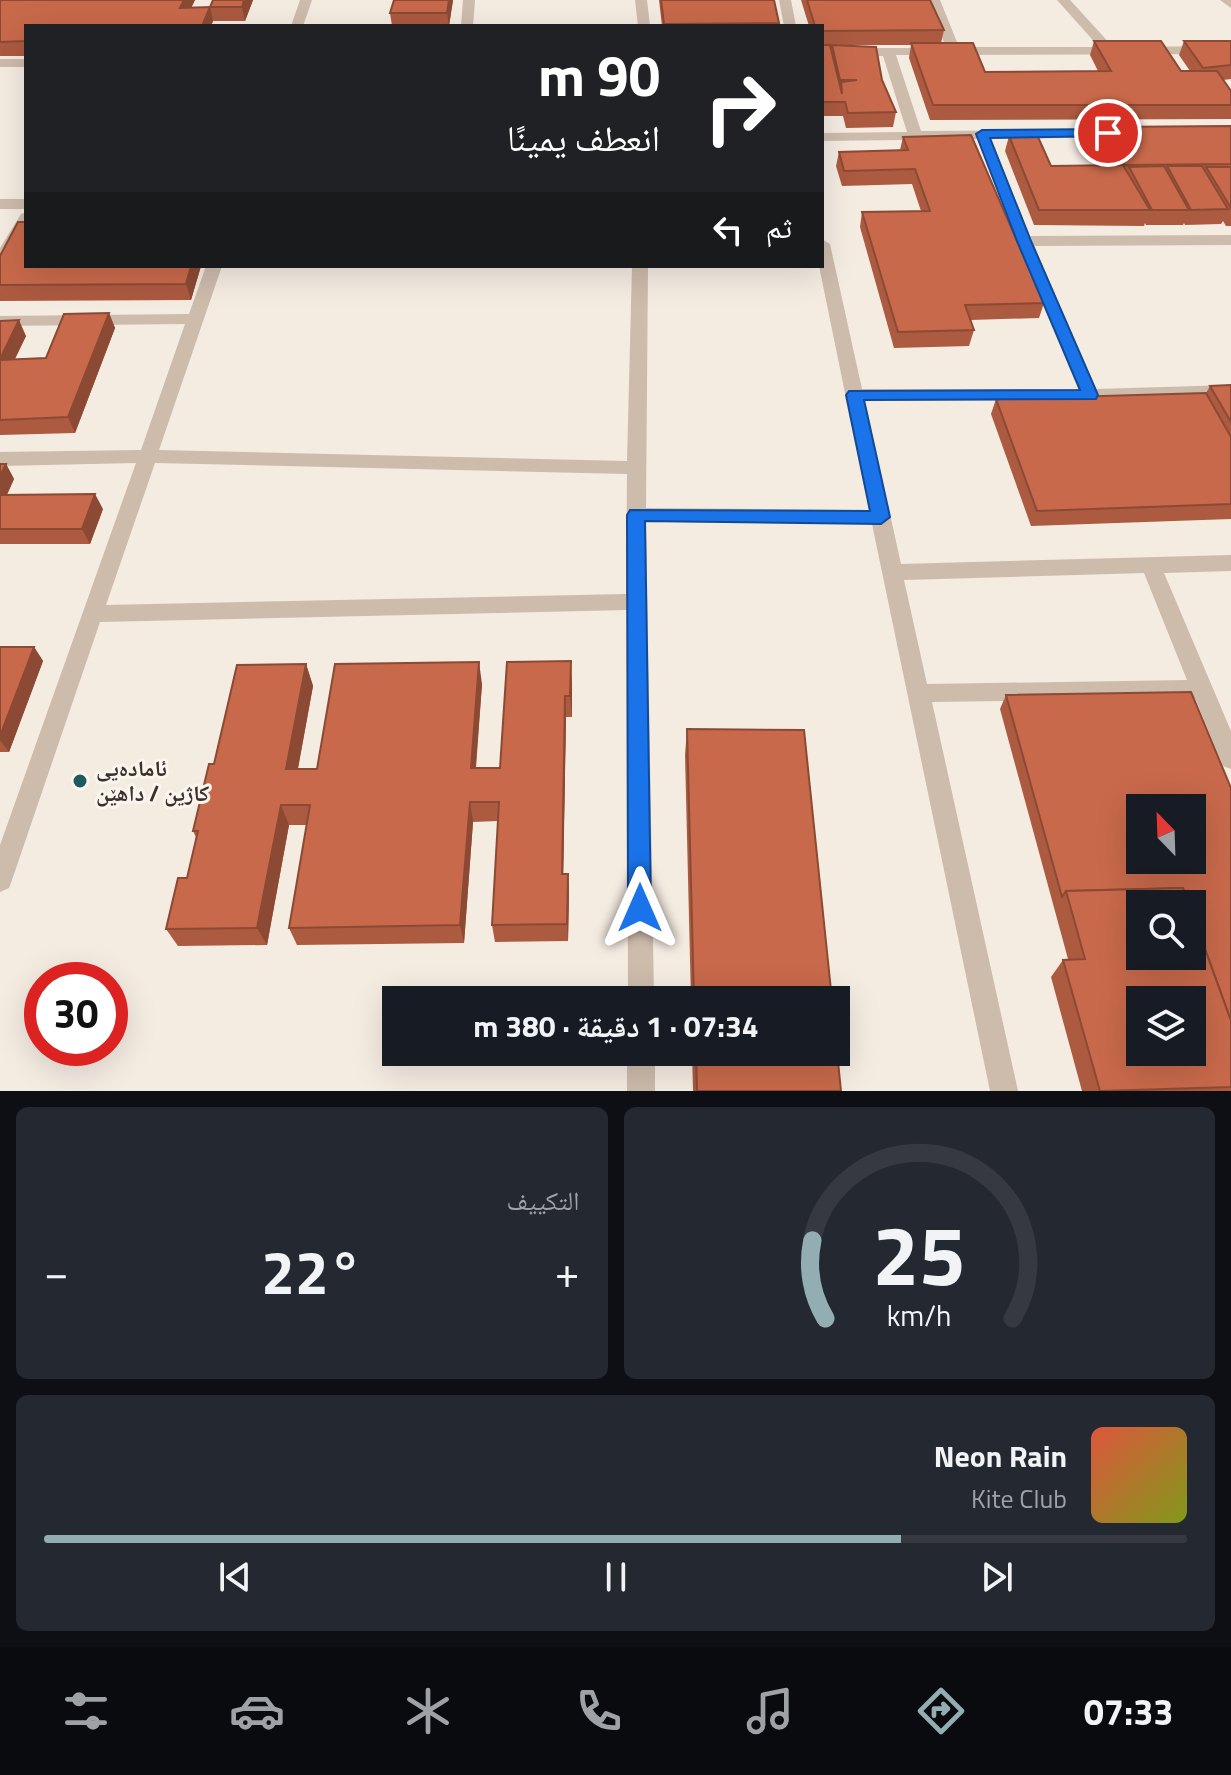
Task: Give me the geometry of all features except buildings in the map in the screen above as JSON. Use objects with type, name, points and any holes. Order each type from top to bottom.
[{"type":"street","points":[[298,24],[306,0]]},
{"type":"street","points":[[467,24],[469,0]]},
{"type":"street","points":[[641,0],[644,24]]},
{"type":"street","points":[[785,0],[790,24]]},
{"type":"street","points":[[934,0],[954,51]]},
{"type":"street","points":[[1063,0],[1109,50]]},
{"type":"street","points":[[1226,0],[1231,4]]},
{"type":"street","points":[[824,52],[1231,50]]},
{"type":"street","points":[[888,51],[915,134]]},
{"type":"street","points":[[0,63],[24,63]]},
{"type":"street","points":[[824,137],[1139,133]]},
{"type":"street","points":[[982,134],[1090,395]]},
{"type":"street","points":[[0,204],[24,204]]},
{"type":"street","points":[[0,261],[24,220]]},
{"type":"street","points":[[1024,241],[1231,240]]},
{"type":"street","points":[[824,253],[1004,1091]]},
{"type":"street","points":[[0,880],[213,268]]},
{"type":"street","points":[[640,268],[636,515],[641,986]]},
{"type":"street","points":[[0,321],[196,319]]},
{"type":"street","points":[[855,395],[1090,395],[1231,391]]},
{"type":"street","points":[[0,459],[148,456],[637,468]]},
{"type":"street","points":[[636,515],[881,517]]},
{"type":"street","points":[[893,572],[1231,563]]},
{"type":"street","points":[[1151,565],[1231,759]]},
{"type":"street","points":[[93,614],[637,602]]},
{"type":"street","points":[[920,693],[1202,689]]},
{"type":"street","points":[[641,1066],[641,1091]]},
{"type":"place","name":"ئامادەيی کاژين / داهێن","points":[[80,781]]},
{"type":"route","points":[[640,908],[636,515],[881,517],[855,395],[1090,395],[982,134],[1108,133]]}]
